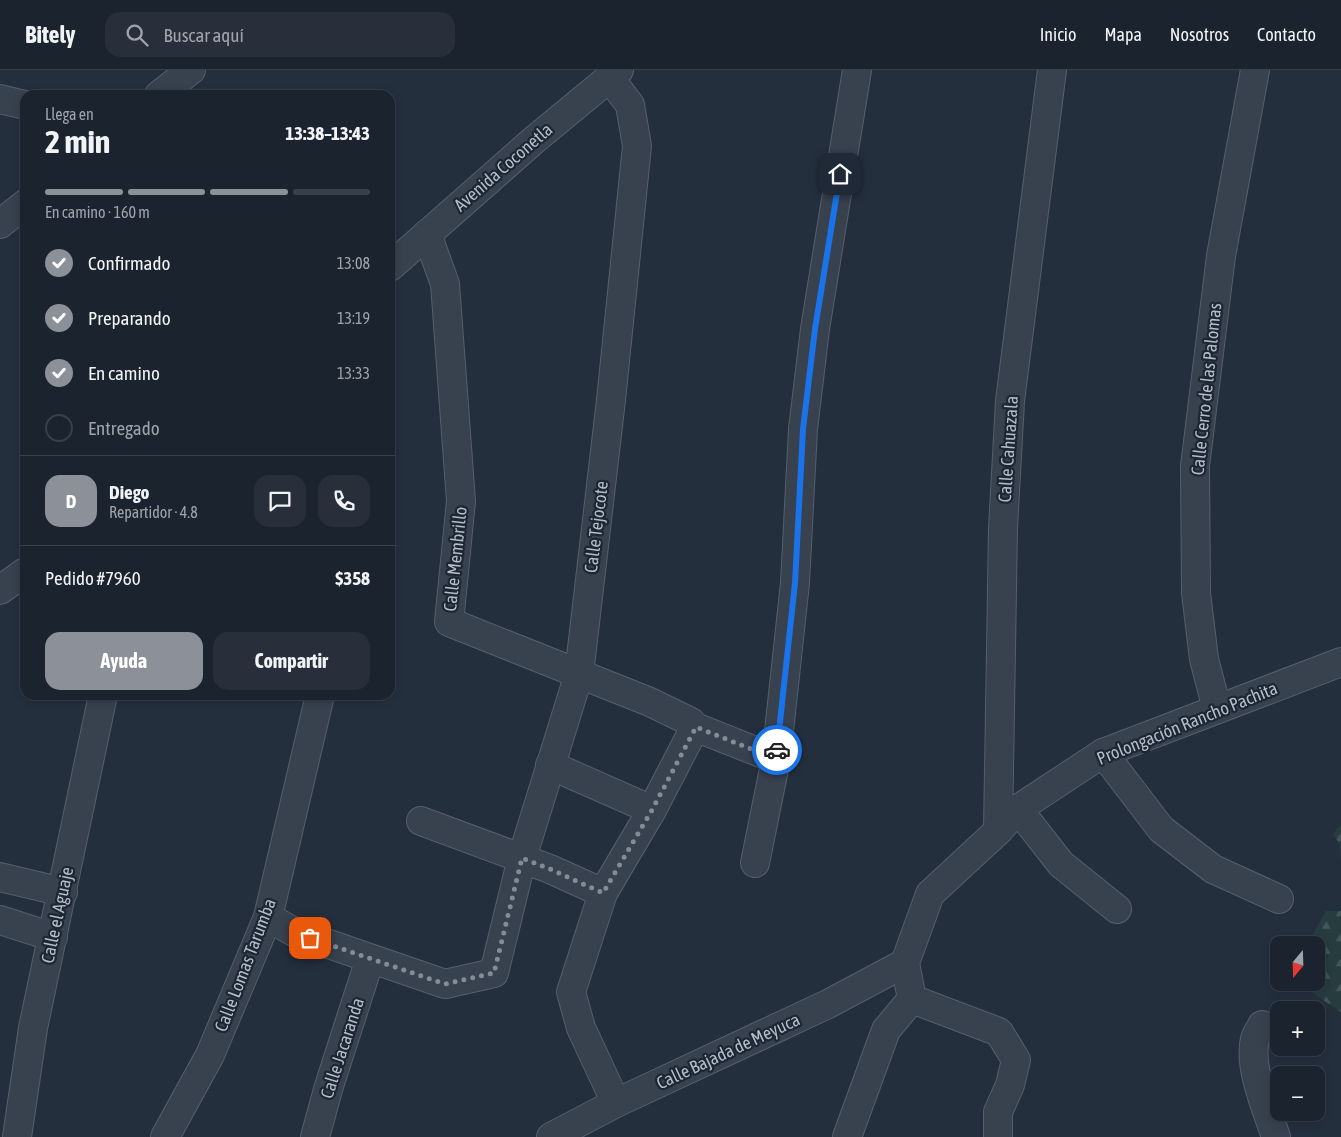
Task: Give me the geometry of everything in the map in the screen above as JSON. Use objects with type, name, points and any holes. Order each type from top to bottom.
[{"type":"street","points":[[165,90],[191,70]]},
{"type":"street","points":[[755,864],[776,759],[795,583],[804,420],[815,329],[857,70]]},
{"type":"street","name":"Calle Cahuazala","points":[[998,831],[1003,528],[1010,401],[1052,70]]},
{"type":"street","name":"Calle Cerro de las Palomas","points":[[1217,709],[1204,659],[1196,593],[1195,466],[1221,256],[1255,70]]},
{"type":"street","name":"Avenida Coconetla","points":[[395,263],[534,140],[614,73]]},
{"type":"street","name":"Calle Tejocote","points":[[370,960],[445,984],[494,973],[522,858],[579,674],[611,400],[637,146],[630,105],[614,73]]},
{"type":"street","points":[[0,99],[20,103]]},
{"type":"street","points":[[0,224],[20,208]]},
{"type":"street","name":"Calle Membrillo","points":[[427,234],[445,284],[461,501],[449,622],[650,702],[691,722],[696,727],[776,759]]},
{"type":"street","points":[[0,590],[20,576]]},
{"type":"street","name":"Prolongación Rancho Pachita","points":[[905,963],[930,894],[1018,810],[1103,753],[1337,663]]},
{"type":"street","name":"Calle el Aguaje","points":[[18,1137],[33,1028],[102,700]]},
{"type":"street","name":"Calle Lomas Tarumba","points":[[165,1137],[210,1055],[268,917],[319,700]]},
{"type":"street","points":[[616,1103],[581,1028],[570,992],[603,893],[652,810],[696,727]]},
{"type":"street","points":[[1103,753],[1161,829],[1213,869],[1279,898]]},
{"type":"street","points":[[550,765],[652,810]]},
{"type":"street","points":[[1018,810],[1060,864],[1117,909]]},
{"type":"street","points":[[421,821],[550,869],[603,893]]},
{"type":"street","points":[[0,877],[63,892]]},
{"type":"street","points":[[268,917],[294,932],[370,960]]},
{"type":"street","points":[[0,920],[53,937]]},
{"type":"street","name":"Calle Jacaranda","points":[[315,1137],[329,1086],[370,960]]},
{"type":"street","points":[[905,963],[912,999]]},
{"type":"street","name":"Calle Bajada de Meyuca","points":[[551,1137],[616,1103],[828,1004],[905,963]]},
{"type":"street","points":[[847,1137],[886,1030],[912,999]]},
{"type":"street","points":[[912,999],[1000,1032],[1016,1060],[1010,1085],[998,1112],[998,1137]]},
{"type":"street","points":[[1262,1025],[1255,1038],[1254,1058],[1259,1084],[1276,1137]]},
{"type":"green space","points":[[1341,824],[1341,860],[1339,844],[1333,834]]},
{"type":"green space","points":[[1326,911],[1341,911],[1341,1012],[1310,991],[1325,991],[1325,936],[1312,936]]},
{"type":"way so far","points":[[310,938],[445,984],[494,973],[522,858],[603,893],[652,810],[696,727],[776,759],[777,750]]},
{"type":"route","points":[[777,750],[795,583],[803,429],[815,329],[840,174]]}]
